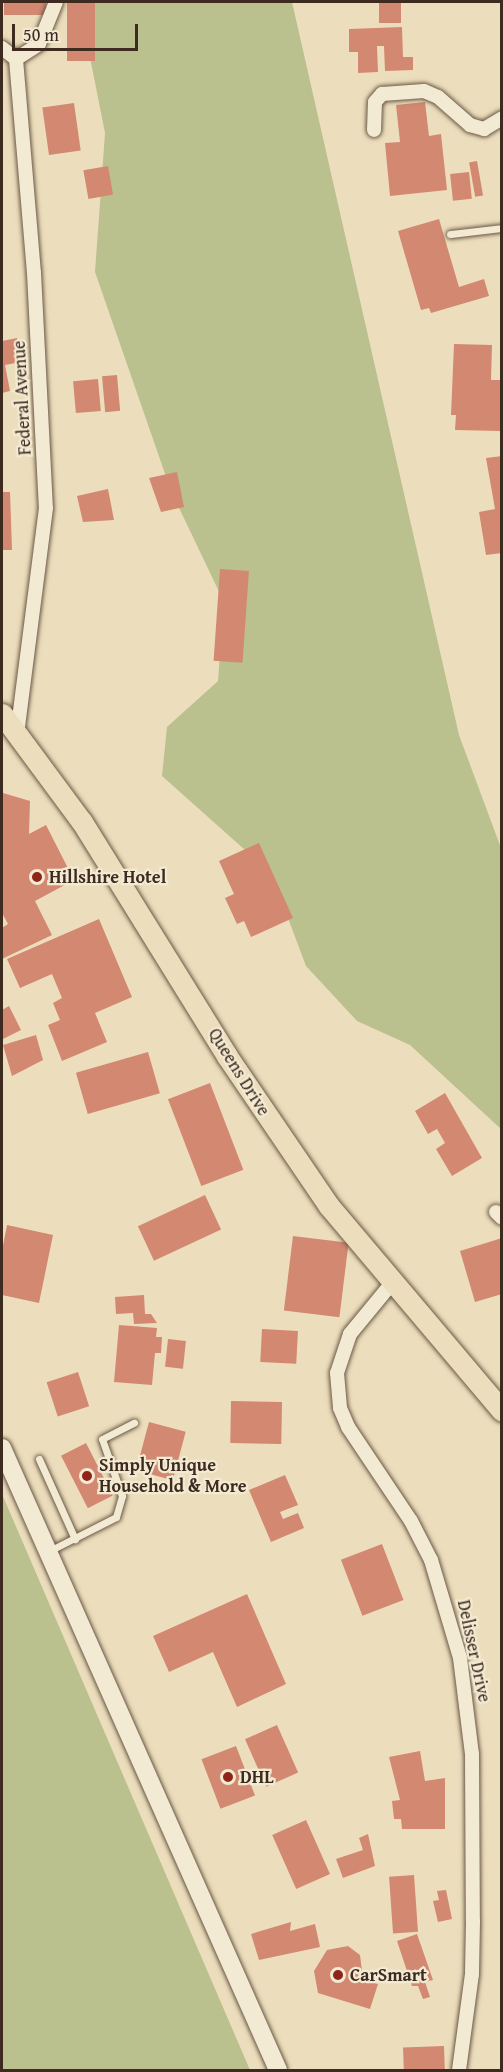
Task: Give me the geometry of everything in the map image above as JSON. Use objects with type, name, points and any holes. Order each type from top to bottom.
[{"type":"main road","name":"Queens Drive","points":[[2,714],[82,822],[292,1155],[339,1221],[501,1411]]},
{"type":"main road","points":[[2,1448],[278,2070]]},
{"type":"street","points":[[2,48],[16,59],[39,44],[56,2]]},
{"type":"street","name":"Federal Avenue","points":[[16,59],[34,273],[46,508],[17,734]]},
{"type":"street","points":[[374,130],[375,102],[382,94],[424,91],[438,98],[470,125],[484,129],[501,118]]},
{"type":"street","name":"Delisser Drive","points":[[392,1283],[350,1334],[337,1373],[340,1408],[348,1427],[411,1521],[431,1560],[460,1658],[472,1754],[473,1921],[472,1974],[459,2070]]},
{"type":"lane","points":[[450,234],[501,228]]},
{"type":"lane","points":[[49,1551],[110,1522],[120,1510],[122,1496],[101,1445],[102,1439],[134,1423]]},
{"type":"lane","points":[[39,1459],[75,1539]]},
{"type":"green space","points":[[79,2],[292,2],[459,735],[501,848],[501,1129],[410,1045],[357,1021],[306,966],[271,873],[162,776],[167,727],[218,681],[224,602],[171,491],[95,272],[105,133]]},
{"type":"green space","points":[[2,1494],[250,2070],[2,2070]]},
{"type":"building","points":[[4,2],[46,2],[46,15],[4,15]]},
{"type":"building","points":[[67,2],[95,2],[95,61],[67,61]]},
{"type":"building","points":[[379,2],[401,2],[401,23],[379,23]]},
{"type":"building","points":[[402,27],[403,57],[413,57],[413,70],[385,71],[384,46],[377,46],[378,72],[358,73],[358,52],[349,52],[349,29]]},
{"type":"building","points":[[425,102],[429,136],[441,134],[447,190],[390,196],[385,143],[400,142],[396,105]]},
{"type":"building","points":[[74,103],[81,151],[49,155],[42,107]]},
{"type":"building","points":[[477,161],[483,195],[475,197],[469,162]]},
{"type":"building","points":[[108,166],[113,195],[88,199],[83,170]]},
{"type":"building","points":[[469,172],[472,199],[453,201],[450,174]]},
{"type":"building","points":[[439,219],[459,287],[484,279],[489,296],[431,313],[429,308],[421,310],[398,231]]},
{"type":"building","points":[[17,338],[21,362],[5,365],[10,391],[2,393],[2,341]]},
{"type":"building","points":[[454,344],[492,345],[491,380],[502,380],[500,431],[455,430],[456,415],[451,415]]},
{"type":"building","points":[[117,375],[120,411],[105,412],[102,376]]},
{"type":"building","points":[[98,379],[101,411],[76,413],[73,381]]},
{"type":"building","points":[[502,456],[502,553],[486,555],[479,512],[495,509],[486,458]]},
{"type":"building","points":[[177,472],[184,507],[161,512],[149,478]]},
{"type":"building","points":[[108,489],[114,520],[83,522],[77,496]]},
{"type":"building","points":[[2,492],[10,492],[12,550],[2,550]]},
{"type":"building","points":[[220,569],[249,571],[243,663],[214,661]]},
{"type":"building","name":"Hillshire Hotel","points":[[3,793],[30,801],[29,834],[46,825],[74,880],[35,901],[52,935],[2,959],[2,928],[8,924],[2,913]]},
{"type":"building","points":[[259,843],[293,918],[251,937],[244,921],[237,924],[225,898],[234,894],[219,861]]},
{"type":"building","points":[[99,919],[132,997],[95,1013],[107,1042],[62,1061],[48,1025],[60,1020],[53,1003],[62,998],[52,974],[20,988],[7,959]]},
{"type":"building","points":[[9,1006],[21,1030],[3,1039],[2,1010]]},
{"type":"building","points":[[36,1035],[43,1060],[12,1076],[3,1045]]},
{"type":"building","points":[[148,1052],[160,1093],[88,1114],[76,1073]]},
{"type":"building","points":[[210,1083],[243,1170],[201,1186],[168,1099]]},
{"type":"building","points":[[445,1093],[482,1158],[452,1176],[436,1149],[445,1143],[437,1129],[428,1134],[415,1111]]},
{"type":"building","points":[[205,1195],[221,1229],[154,1261],[138,1226]]},
{"type":"building","points":[[7,1225],[53,1235],[39,1303],[2,1295],[2,1251]]},
{"type":"building","points":[[293,1236],[349,1243],[339,1317],[284,1310]]},
{"type":"building","points":[[502,1238],[502,1294],[475,1302],[460,1251]]},
{"type":"building","points":[[144,1295],[145,1314],[151,1314],[157,1323],[134,1324],[133,1313],[116,1314],[115,1297]]},
{"type":"building","points":[[119,1325],[157,1328],[156,1337],[162,1337],[161,1353],[155,1353],[152,1385],[114,1382]]},
{"type":"building","points":[[262,1329],[298,1331],[296,1364],[260,1362]]},
{"type":"building","points":[[168,1339],[186,1341],[183,1369],[165,1367]]},
{"type":"building","points":[[78,1372],[89,1406],[58,1416],[47,1382]]},
{"type":"building","points":[[231,1401],[282,1402],[281,1444],[230,1443]]},
{"type":"building","points":[[149,1422],[186,1432],[173,1480],[136,1470]]},
{"type":"building","name":"Simply Unique Household & More","points":[[86,1443],[113,1496],[88,1508],[61,1456]]},
{"type":"building","points":[[285,1475],[298,1505],[280,1512],[283,1519],[298,1513],[304,1528],[271,1542],[249,1490]]},
{"type":"building","points":[[382,1544],[404,1600],[362,1616],[341,1560]]},
{"type":"building","points":[[247,1594],[286,1684],[237,1707],[213,1652],[169,1672],[153,1636]]},
{"type":"building","points":[[277,1725],[298,1773],[266,1787],[245,1739]]},
{"type":"building","name":"DHL","points":[[236,1746],[255,1795],[220,1809],[201,1759]]},
{"type":"building","points":[[420,1751],[425,1781],[445,1778],[445,1829],[402,1829],[401,1819],[394,1819],[392,1801],[400,1800],[389,1757]]},
{"type":"building","points":[[306,1820],[330,1874],[296,1889],[272,1835]]},
{"type":"building","points":[[368,1834],[375,1866],[343,1878],[336,1859],[363,1850],[359,1838]]},
{"type":"building","points":[[414,1875],[418,1932],[393,1934],[389,1877]]},
{"type":"building","points":[[446,1890],[452,1919],[438,1922],[433,1901],[439,1900],[437,1891]]},
{"type":"building","points":[[291,1922],[290,1931],[315,1924],[320,1947],[259,1960],[251,1934]]},
{"type":"building","points":[[417,1934],[433,1980],[425,1982],[430,1997],[423,1999],[418,1986],[412,1986],[397,1941]]},
{"type":"building","name":"CarSmart","points":[[348,1946],[360,1955],[363,1979],[378,1984],[370,2009],[318,1993],[314,1971],[327,1950]]},
{"type":"building","points":[[444,2046],[445,2070],[404,2070],[403,2047]]},
{"type":"place","name":"Hillshire Hotel","points":[[37,877]]},
{"type":"place","name":"Simply Unique Household & More","points":[[87,1476]]},
{"type":"place","name":"DHL","points":[[228,1777]]},
{"type":"place","name":"CarSmart","points":[[338,1975]]}]
